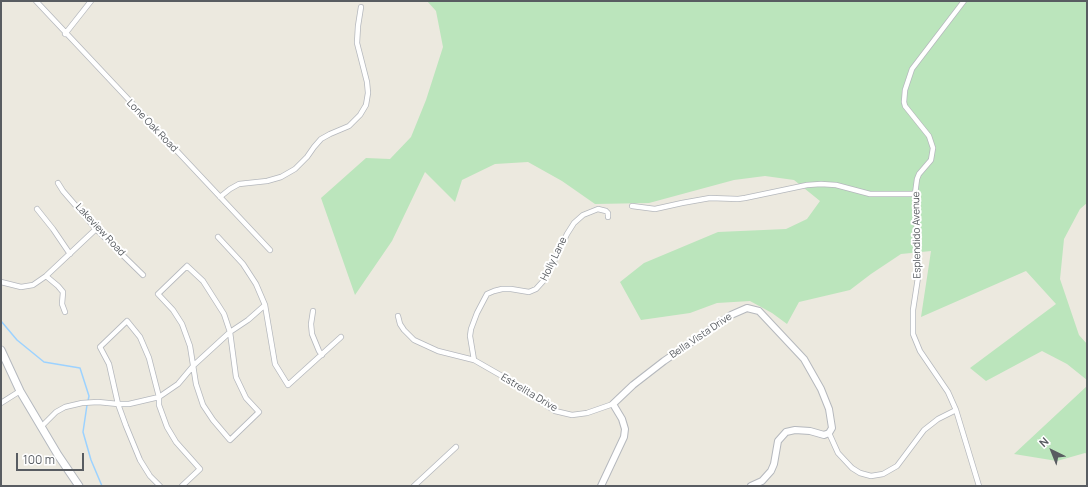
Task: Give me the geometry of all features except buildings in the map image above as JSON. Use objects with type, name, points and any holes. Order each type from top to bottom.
[{"type":"main road","points":[[1,350],[20,391],[58,455],[79,486]]},
{"type":"street","name":"Lone Oak Road","points":[[36,1],[65,34],[270,250]]},
{"type":"street","points":[[65,34],[91,1]]},
{"type":"street","name":"Esplendido Avenue","points":[[964,1],[912,70],[905,90],[905,106],[929,136],[933,148],[931,160],[919,174],[915,194],[919,271],[912,319],[913,334],[920,351],[948,392],[956,410],[978,486]]},
{"type":"street","points":[[220,197],[239,184],[267,181],[281,177],[295,169],[321,139],[349,126],[360,115],[366,105],[368,92],[367,82],[357,43],[358,26],[362,7]]},
{"type":"street","name":"Lakeview Road","points":[[58,183],[63,191],[96,229],[143,275]]},
{"type":"street","points":[[632,206],[655,209],[682,202],[710,198],[745,198],[807,185],[821,184],[836,185],[870,194],[915,194]]},
{"type":"street","points":[[37,209],[70,254]]},
{"type":"street","name":"Holly Lane","points":[[474,360],[470,336],[471,329],[487,294],[502,289],[532,292],[546,278],[567,234],[574,223],[583,215],[598,209],[606,211],[608,213],[608,217]]},
{"type":"street","points":[[1,282],[21,287],[33,284],[46,276],[96,229]]},
{"type":"street","points":[[218,237],[243,264],[256,284],[265,305],[275,364],[288,385],[342,337]]},
{"type":"street","points":[[187,266],[203,281],[224,314],[230,332],[236,377],[246,398],[259,412],[230,440],[213,420],[203,405],[196,384],[194,366],[190,346],[182,324],[173,310],[158,294],[187,266]]},
{"type":"street","points":[[46,276],[55,282],[63,292],[62,304],[65,312]]},
{"type":"street","points":[[41,427],[56,412],[65,407],[91,402],[118,404],[135,403],[159,397],[178,384],[194,366],[230,332],[248,320],[265,305]]},
{"type":"street","name":"Bella Vista Drive","points":[[613,404],[633,385],[664,361],[731,315],[747,308],[751,308],[759,311],[797,351],[806,363],[822,389],[829,409],[832,428],[829,433]]},
{"type":"street","points":[[313,311],[311,324],[312,334],[322,355]]},
{"type":"street","name":"Estrelita Drive","points":[[398,316],[400,324],[414,340],[438,351],[474,360],[555,410],[572,415],[587,413],[613,404]]},
{"type":"street","points":[[160,486],[150,476],[140,460],[118,404],[109,364],[100,347],[127,321],[144,344],[159,397],[159,405],[170,432],[176,442],[200,469],[182,486]]},
{"type":"street","points":[[1,403],[20,391]]},
{"type":"street","points":[[601,486],[624,437],[625,429],[622,419],[613,404]]},
{"type":"street","points":[[751,486],[762,481],[771,471],[774,464],[778,441],[786,432],[795,430],[810,431],[824,435],[829,433],[838,453],[852,468],[860,473],[871,476],[883,474],[897,466],[924,430],[956,410]]},
{"type":"street","points":[[414,486],[456,447]]},
{"type":"green space","points":[[427,1],[1087,1],[1087,203],[1080,209],[1064,239],[1060,279],[1079,335],[1087,344],[1087,380],[1067,364],[1042,351],[986,381],[970,368],[1056,304],[1026,271],[921,317],[931,251],[901,254],[850,290],[799,302],[787,324],[772,313],[750,301],[717,303],[690,313],[641,320],[620,282],[644,263],[718,232],[786,229],[807,219],[820,201],[794,180],[765,176],[734,180],[649,203],[595,204],[562,181],[528,162],[495,164],[462,180],[455,202],[425,172],[392,241],[355,295],[321,198],[366,158],[390,159],[411,137],[426,100],[443,47],[436,11]]},
{"type":"green space","points":[[1087,386],[1087,454],[1085,453],[1057,461],[1014,454]]},
{"type":"waterway","points":[[1,321],[17,340],[44,362],[80,368],[89,396],[88,401]]},
{"type":"waterway","points":[[87,405],[83,432],[91,460],[102,486]]}]
